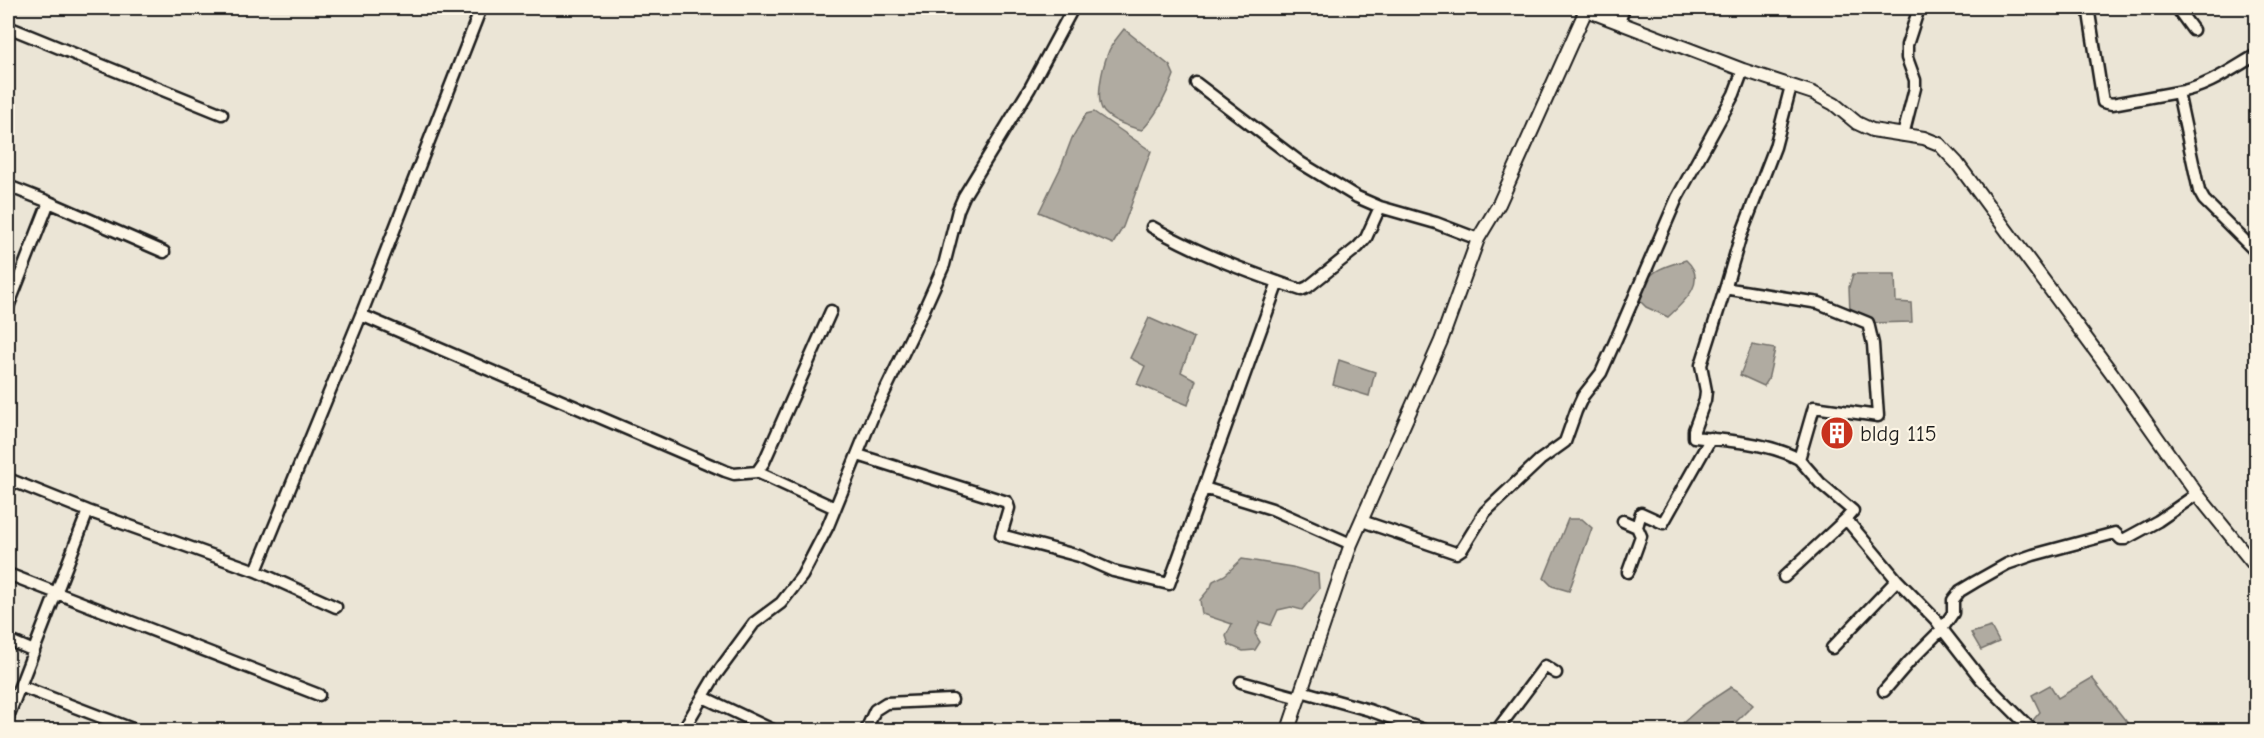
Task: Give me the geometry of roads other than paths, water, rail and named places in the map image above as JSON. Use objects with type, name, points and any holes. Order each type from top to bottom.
[{"type":"street","points":[[256,571],[361,315],[481,8]]},
{"type":"street","points":[[683,730],[715,676],[754,623],[781,603],[802,576],[835,508],[872,418],[944,265],[958,210],[964,196],[1030,88],[1073,8]]},
{"type":"street","points":[[1619,22],[1624,8]]},
{"type":"street","points":[[1903,135],[1915,88],[1915,80],[1907,58],[1907,45],[1919,8]]},
{"type":"street","points":[[2093,8],[2089,13],[2103,102],[2112,104],[2187,91],[2216,78],[2256,55]]},
{"type":"street","points":[[2177,8],[2193,30]]},
{"type":"street","points":[[1288,730],[1351,544],[1441,341],[1478,239],[1499,204],[1584,9],[1743,70],[1813,93],[1834,104],[1857,123],[1872,130],[1924,138],[1939,144],[1946,150],[2111,372],[2197,494],[2256,567]]},
{"type":"street","points":[[8,27],[222,114]]},
{"type":"street","points":[[1362,521],[1456,553],[1465,544],[1485,512],[1532,466],[1565,442],[1576,411],[1601,373],[1677,198],[1734,94],[1743,70]]},
{"type":"street","points":[[1196,83],[1301,163],[1329,181],[1380,207],[1436,223],[1478,239]]},
{"type":"street","points":[[1784,578],[1853,511],[1820,483],[1799,459],[1783,451],[1694,437],[1694,430],[1706,391],[1701,365],[1740,238],[1776,147],[1791,86]]},
{"type":"street","points":[[2178,92],[2199,191],[2204,200],[2256,252]]},
{"type":"street","points":[[8,186],[164,252]]},
{"type":"street","points":[[8,307],[49,202]]},
{"type":"street","points":[[1152,226],[1198,251],[1301,290],[1359,247],[1366,238],[1380,207]]},
{"type":"street","points":[[858,455],[1007,502],[1009,508],[1001,535],[1079,556],[1113,571],[1169,584],[1278,282]]},
{"type":"street","points":[[1726,286],[1730,289],[1819,303],[1868,323],[1873,344],[1878,416],[1814,407],[1799,459]]},
{"type":"street","points":[[757,472],[775,438],[831,311]]},
{"type":"street","points":[[361,315],[725,471],[734,474],[757,472],[835,508]]},
{"type":"street","points":[[1628,572],[1641,536],[1637,527],[1641,513],[1663,523],[1711,438]]},
{"type":"street","points":[[8,479],[256,571],[336,607]]},
{"type":"street","points":[[1204,488],[1272,509],[1351,544]]},
{"type":"street","points":[[1884,691],[1950,619],[1953,613],[1953,600],[1960,591],[2007,564],[2032,555],[2115,533],[2121,539],[2125,539],[2163,518],[2197,494]]},
{"type":"street","points":[[8,717],[88,510]]},
{"type":"street","points":[[1846,519],[1897,580],[1936,620],[1981,679],[2032,730]]},
{"type":"street","points":[[1623,521],[1637,527]]},
{"type":"street","points":[[8,574],[319,695]]},
{"type":"street","points":[[1832,648],[1897,580]]},
{"type":"street","points":[[8,640],[34,651]]},
{"type":"street","points":[[1497,730],[1545,666],[1556,673]]},
{"type":"street","points":[[1241,682],[1369,710],[1424,730]]},
{"type":"street","points":[[20,686],[135,730]]},
{"type":"street","points":[[703,697],[773,730]]},
{"type":"street","points":[[866,730],[875,710],[886,704],[952,700]]},
{"type":"place","name":"bldg 115","points":[[1837,433]]}]
